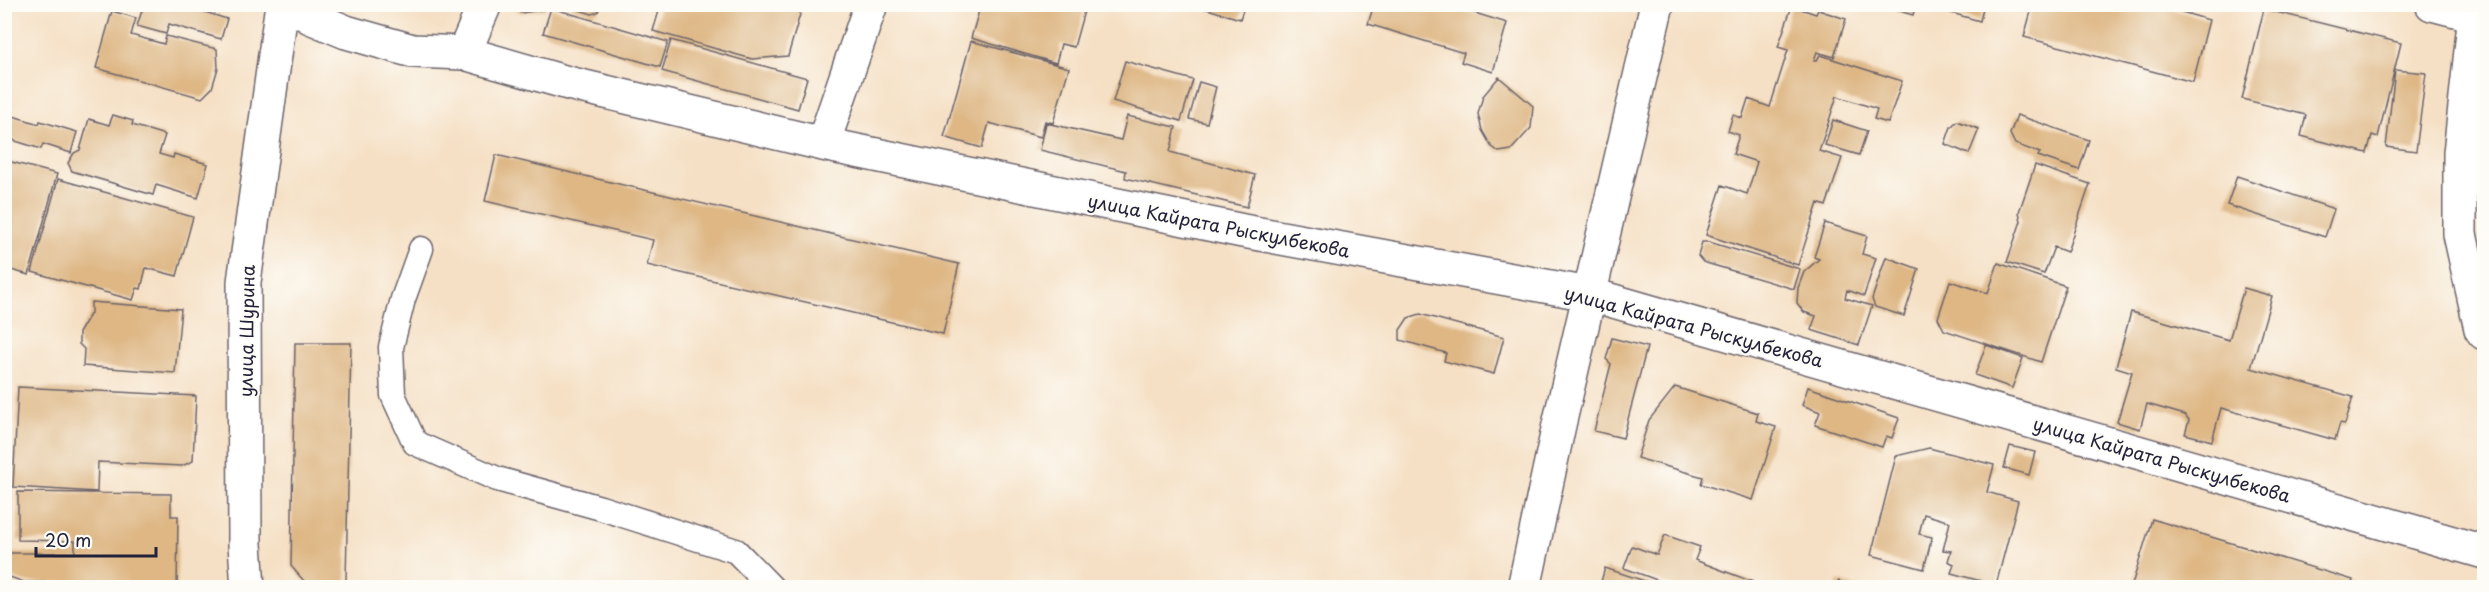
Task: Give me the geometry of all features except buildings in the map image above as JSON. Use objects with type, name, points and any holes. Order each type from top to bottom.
[{"type":"street","name":"улица Шурина","points":[[248,588],[245,544],[244,282],[282,4]]},
{"type":"street","name":"улица Кайрата Рыскулбекова","points":[[290,4],[310,17],[346,32],[413,51],[464,53],[568,83],[823,144],[1243,231],[1589,294],[2484,552]]},
{"type":"street","points":[[464,53],[485,4]]},
{"type":"street","points":[[823,144],[871,4]]},
{"type":"street","points":[[1524,588],[1589,294],[1657,4]]},
{"type":"street","points":[[2433,4],[2476,10],[2460,153],[2460,234],[2481,329],[2484,333]]},
{"type":"lane","points":[[421,249],[403,299],[391,347],[393,395],[415,443],[497,479],[601,508],[736,550],[772,588]]}]
